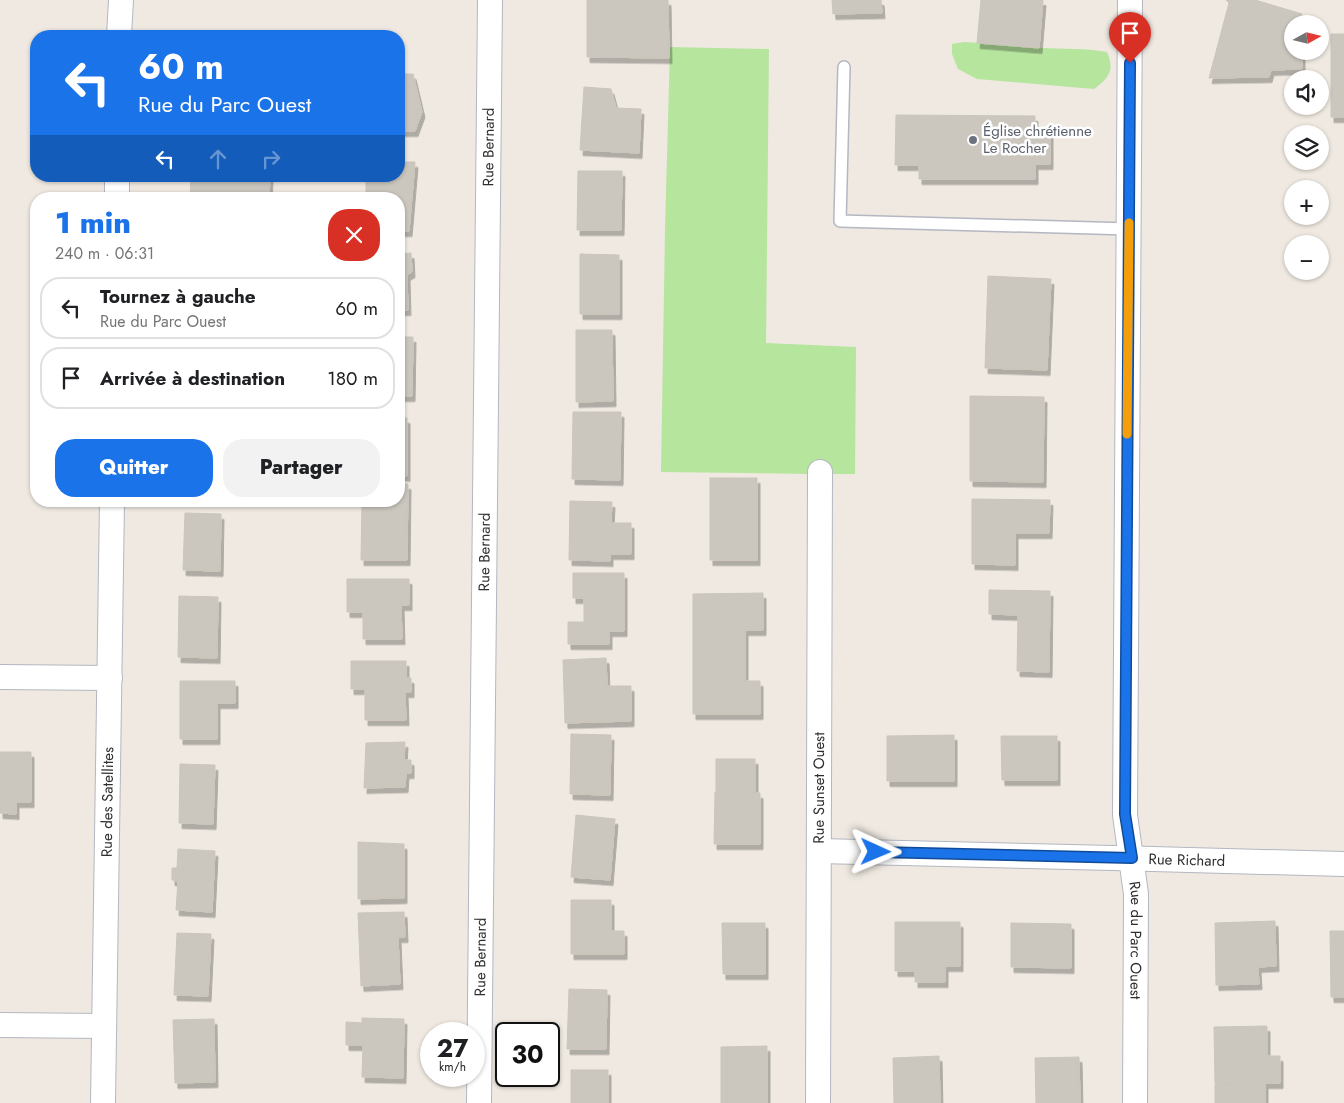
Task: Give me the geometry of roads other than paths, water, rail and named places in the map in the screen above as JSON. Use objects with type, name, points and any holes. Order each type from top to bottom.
[{"type":"street","points":[[119,30],[120,0]]},
{"type":"street","name":"Rue Bernard","points":[[479,1103],[490,0]]},
{"type":"street","name":"Rue du Parc Ouest","points":[[1130,0],[1125,814],[1136,894],[1135,1103]]},
{"type":"street","name":"Rue Sunset Ouest","points":[[818,1103],[820,472]]},
{"type":"street","name":"Rue des Satellites","points":[[103,1103],[112,507]]},
{"type":"street","points":[[0,677],[110,678]]},
{"type":"street","name":"Rue Richard","points":[[819,851],[1344,864]]},
{"type":"street","points":[[0,1025],[104,1026]]},
{"type":"lane","points":[[844,67],[840,221],[1129,229]]},
{"type":"place","name":"Église chrétienne Le Rocher","points":[[973,140]]}]
